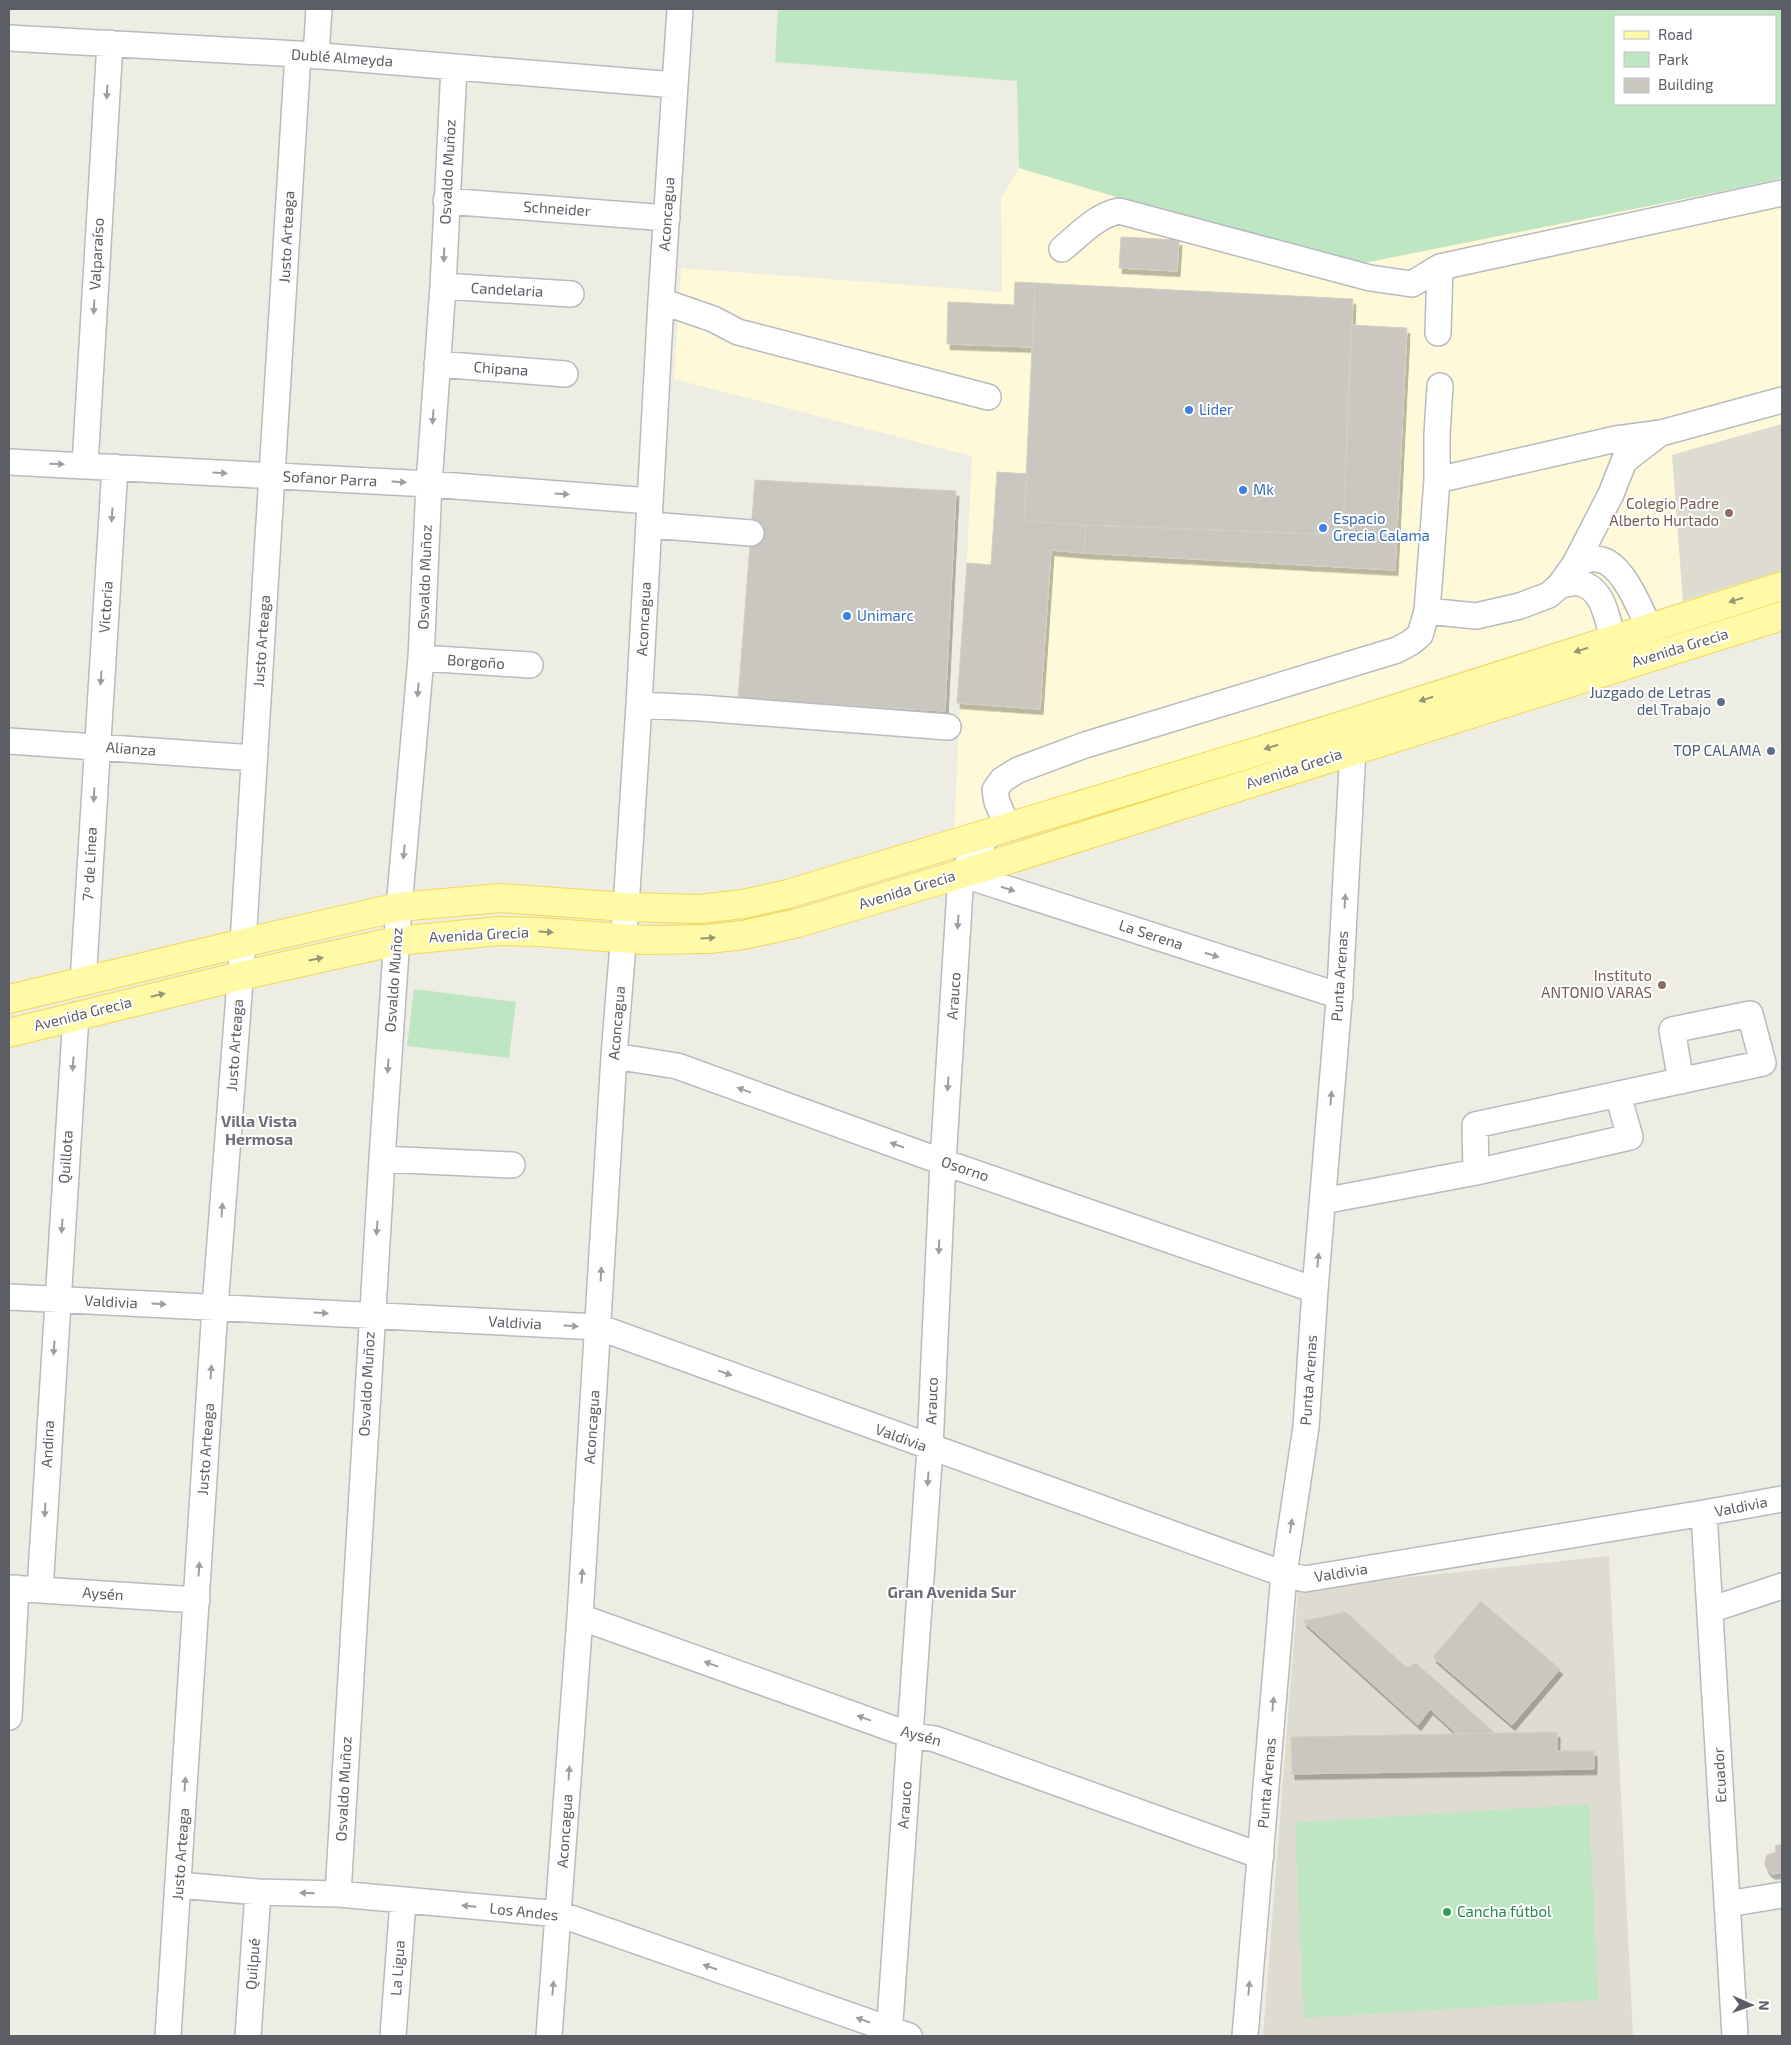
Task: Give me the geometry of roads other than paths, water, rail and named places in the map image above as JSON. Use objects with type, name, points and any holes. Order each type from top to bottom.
[{"type":"main road","name":"Avenida Grecia","points":[[9,1000],[400,907],[500,898],[626,907],[699,909],[743,904],[788,894],[1354,722],[1782,586]]},
{"type":"main road","name":"Avenida Grecia","points":[[9,1032],[240,976],[397,941],[498,931],[540,932],[623,939],[708,939],[743,935],[798,923],[962,874],[1782,616]]},
{"type":"street","name":"Justo Arteaga","points":[[168,2036],[215,1308],[243,943],[273,476],[307,55],[319,9]]},
{"type":"street","name":"Aconcagua","points":[[549,2036],[580,1617],[614,1056],[626,907],[680,9]]},
{"type":"street","name":"Dublé Almeyda","points":[[9,38],[307,55],[675,85]]},
{"type":"street","name":"Valparaíso","points":[[85,465],[110,43]]},
{"type":"street","name":"Osvaldo Muñoz","points":[[338,1894],[371,1316],[397,941],[421,658],[429,484],[443,286],[454,67]]},
{"type":"street","points":[[1062,248],[1102,218],[1110,213],[1119,211],[1370,278],[1412,284],[1440,267],[1782,193]]},
{"type":"street","name":"Schneider","points":[[446,201],[667,218]]},
{"type":"street","points":[[1438,333],[1440,267]]},
{"type":"street","name":"Candelaria","points":[[443,286],[571,294]]},
{"type":"street","points":[[661,301],[713,319],[738,332],[988,397]]},
{"type":"street","name":"Chipana","points":[[437,364],[565,374]]},
{"type":"street","points":[[998,831],[995,790],[1002,780],[1018,770],[1085,745],[1397,650],[1420,635],[1427,611],[1438,480],[1437,434],[1440,386]]},
{"type":"street","points":[[1438,480],[1616,439],[1661,433],[1782,400]]},
{"type":"street","points":[[1427,611],[1476,616],[1501,612],[1536,602],[1549,595],[1560,585],[1574,564],[1611,494],[1624,460],[1661,433]]},
{"type":"street","name":"Sofanor Parra","points":[[9,462],[429,484],[650,513],[751,532]]},
{"type":"street","name":"Victoria","points":[[96,746],[115,467]]},
{"type":"street","points":[[1574,564],[1587,559],[1597,558],[1608,563],[1618,571],[1649,627]]},
{"type":"street","points":[[1560,585],[1578,582],[1592,588],[1598,594],[1603,604],[1613,639]]},
{"type":"street","name":"Borgoño","points":[[421,658],[530,666]]},
{"type":"street","points":[[639,705],[948,727]]},
{"type":"street","name":"Punta Arenas","points":[[1245,2036],[1284,1574],[1306,1427],[1315,1290],[1340,996],[1354,722]]},
{"type":"street","name":"Alianza","points":[[9,741],[254,758]]},
{"type":"street","name":"7º de Línea","points":[[83,982],[96,746]]},
{"type":"street","name":"Arauco","points":[[896,2034],[910,1735],[930,1448],[943,1162],[962,874],[998,831]]},
{"type":"street","name":"La Serena","points":[[962,874],[1340,996]]},
{"type":"street","name":"Quillota","points":[[58,1299],[76,1015]]},
{"type":"street","name":"Osorno","points":[[614,1056],[677,1066],[943,1162],[1315,1290]]},
{"type":"street","points":[[1476,1172],[1475,1125],[1681,1081]]},
{"type":"street","points":[[1323,1201],[1476,1172],[1630,1138],[1618,1095]]},
{"type":"street","points":[[382,1160],[512,1165]]},
{"type":"street","name":"Valdivia","points":[[9,1297],[598,1327],[930,1448],[1284,1574],[1305,1579],[1782,1499]]},
{"type":"street","name":"Andina","points":[[9,1717],[22,1589],[58,1299]]},
{"type":"street","name":"Ecuador","points":[[1704,1513],[1735,2036]]},
{"type":"street","points":[[1710,1610],[1782,1586]]},
{"type":"street","name":"Aysén","points":[[22,1589],[197,1600]]},
{"type":"street","name":"Aysén","points":[[580,1617],[910,1735],[936,1739],[1261,1856]]},
{"type":"street","name":"Los Andes","points":[[179,1885],[258,1892],[338,1894],[559,1914],[896,2034]]},
{"type":"street","name":"Quilpué","points":[[248,2036],[258,1892]]},
{"type":"street","points":[[1727,1904],[1782,1895]]},
{"type":"street","name":"La Ligua","points":[[393,2036],[403,1900]]},
{"type":"place","name":"Lider","points":[[1189,410]]},
{"type":"place","name":"Mk","points":[[1243,490]]},
{"type":"place","name":"Colegio Padre Alberto Hurtado","points":[[1729,513]]},
{"type":"place","name":"Espacio Grecia Calama","points":[[1323,528]]},
{"type":"place","name":"Unimarc","points":[[847,616]]},
{"type":"place","name":"Juzgado de Letras del Trabajo","points":[[1721,702]]},
{"type":"place","name":"TOP CALAMA","points":[[1771,751]]},
{"type":"place","name":"Instituto ANTONIO VARAS","points":[[1662,985]]},
{"type":"place","name":"Cancha fútbol","points":[[1447,1912]]},
{"type":"district","name":"Villa Vista Hermosa","points":[[259,1130]]},
{"type":"district","name":"Gran Avenida Sur","points":[[952,1592]]}]
